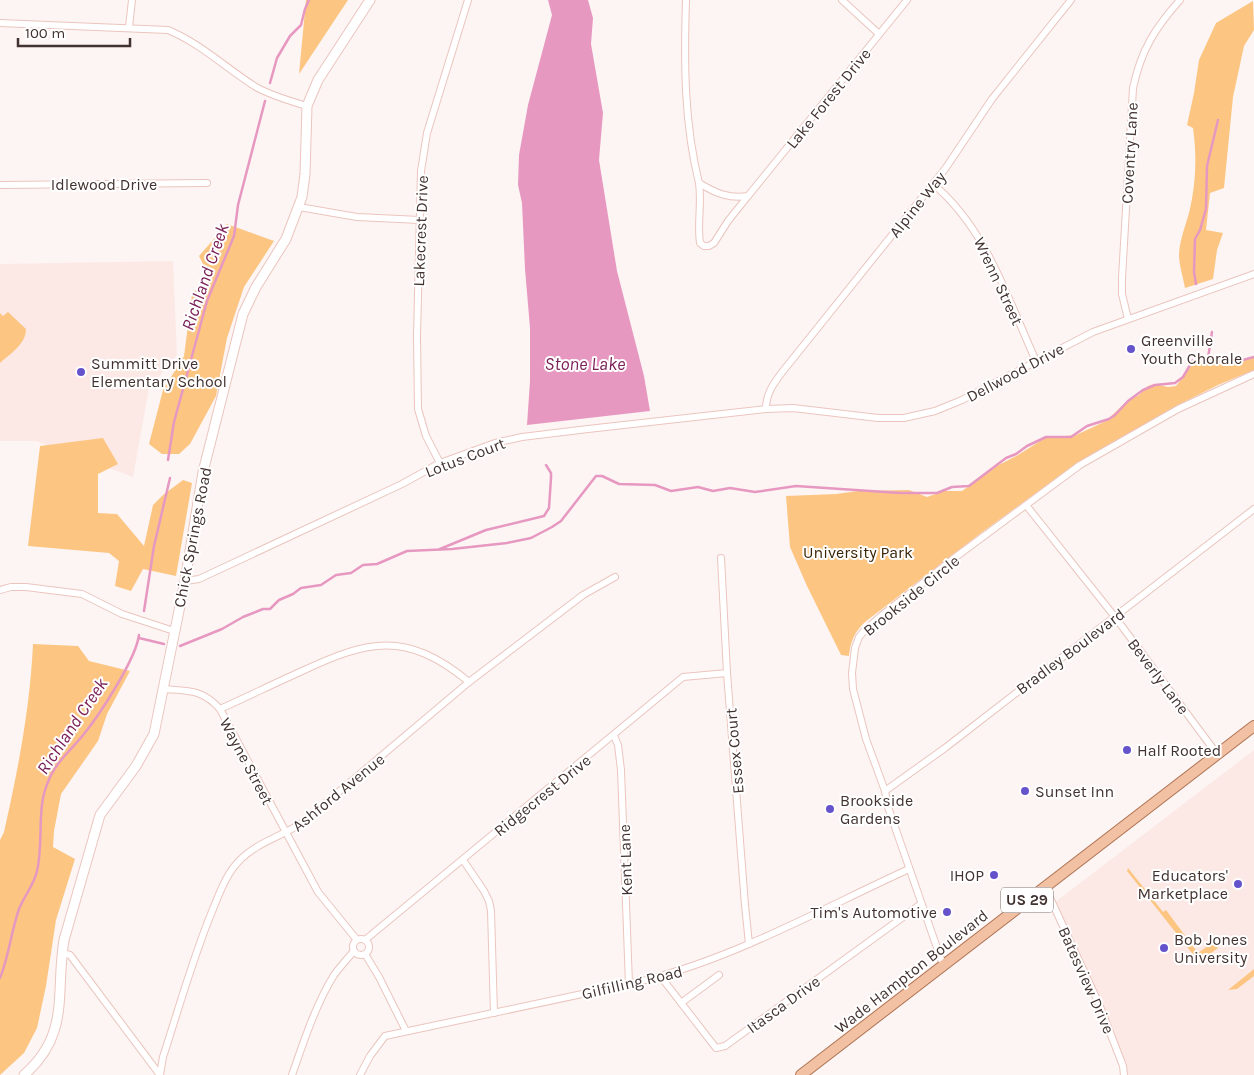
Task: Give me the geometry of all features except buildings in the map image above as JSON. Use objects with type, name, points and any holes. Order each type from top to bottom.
[{"type":"main road","name":"Wade Hampton Boulevard","points":[[801,1075],[1254,726]]},
{"type":"street","points":[[129,27],[132,0]]},
{"type":"street","name":"Chick Springs Road","points":[[24,1075],[42,1056],[56,1026],[60,1000],[62,953],[71,910],[100,815],[143,755],[154,734],[185,581],[203,472],[243,314],[256,287],[286,239],[299,207],[304,174],[307,106],[318,80],[370,0]]},
{"type":"street","name":"Lakecrest Drive","points":[[440,463],[426,436],[418,409],[417,337],[421,171],[427,133],[468,0]]},
{"type":"street","name":"Lake Forest Drive","points":[[686,0],[685,98],[692,156],[699,183],[702,206],[699,236],[700,243],[704,246],[714,243],[728,221],[907,0]]},
{"type":"street","points":[[842,0],[880,34]]},
{"type":"street","name":"Alpine Way","points":[[766,409],[766,402],[771,388],[783,371],[933,184],[956,154],[992,99],[1071,0]]},
{"type":"street","name":"Coventry Lane","points":[[1128,319],[1122,294],[1122,278],[1133,88],[1139,65],[1151,36],[1180,0]]},
{"type":"street","points":[[0,23],[159,28],[175,33],[257,87],[279,98],[307,106]]},
{"type":"street","name":"Idlewood Drive","points":[[0,185],[207,183]]},
{"type":"street","points":[[699,183],[711,191],[724,196],[748,196]]},
{"type":"street","name":"Wrenn Street","points":[[933,184],[943,192],[960,212],[982,242],[1036,361]]},
{"type":"street","points":[[299,207],[357,217],[420,220]]},
{"type":"street","name":"Dellwood Drive","points":[[766,409],[793,408],[878,418],[904,418],[935,411],[962,400],[1092,332],[1254,274]]},
{"type":"street","name":"Brookside Circle","points":[[943,965],[888,807],[885,791],[866,739],[853,689],[853,658],[859,637],[881,616],[1088,460],[1178,409],[1254,374]]},
{"type":"street","name":"Lotus Court","points":[[185,581],[199,579],[237,562],[402,484],[440,463],[482,447],[522,437],[766,409]]},
{"type":"street","name":"Beverly Lane","points":[[1026,505],[1115,617],[1217,754]]},
{"type":"street","name":"Bradley Boulevard","points":[[885,791],[937,754],[1254,509]]},
{"type":"street","name":"Essex Court","points":[[720,558],[745,906],[750,944]]},
{"type":"street","name":"Ashford Avenue","points":[[160,1075],[163,1057],[206,926],[227,878],[245,854],[303,822],[468,682],[583,595],[615,577]]},
{"type":"street","points":[[0,590],[11,587],[26,587],[82,594],[122,614],[174,631]]},
{"type":"street","points":[[220,709],[348,651],[378,645],[402,647],[427,654],[451,667],[468,682]]},
{"type":"street","name":"Ridgecrest Drive","points":[[365,940],[684,677],[727,673]]},
{"type":"street","name":"Wayne Street","points":[[164,688],[184,690],[206,696],[220,709],[323,900],[357,940]]},
{"type":"street","name":"Kent Lane","points":[[614,736],[618,745],[621,770],[628,984]]},
{"type":"street","points":[[463,860],[489,901],[491,911],[494,1013]]},
{"type":"street","name":"Gilfilling Road","points":[[360,1075],[370,1056],[385,1036],[662,977],[712,960],[750,944],[909,869]]},
{"type":"street","name":"Batesview Drive","points":[[1045,886],[1100,1004],[1124,1066],[1124,1075]]},
{"type":"street","name":"Itasca Drive","points":[[662,977],[716,1048],[725,1046],[921,904]]},
{"type":"street","points":[[292,1075],[311,1023],[327,988],[336,973],[354,951],[354,944],[357,940],[365,940],[369,947],[365,954],[360,956],[354,951]]},
{"type":"street","points":[[62,953],[70,955],[160,1075]]},
{"type":"street","points":[[365,954],[379,976],[406,1031]]},
{"type":"street","points":[[681,1003],[719,975]]},
{"type":"shaded area","name":"Summitt Drive Elementary School","points":[[173,261],[177,355],[149,388],[133,477],[36,441],[0,441],[0,264]]},
{"type":"shaded area","name":"Bob Jones University","points":[[1254,750],[1254,1075],[1126,1075],[1123,1057],[1054,903]]},
{"type":"green space","points":[[306,0],[348,0],[299,74]]},
{"type":"green space","points":[[1253,1],[1254,30],[1244,46],[1233,97],[1224,188],[1210,193],[1206,230],[1223,233],[1217,250],[1213,279],[1185,288],[1179,254],[1189,213],[1194,181],[1195,149],[1193,128],[1187,125],[1199,60],[1216,23]]},
{"type":"green space","points":[[227,224],[274,241],[244,287],[227,338],[216,396],[190,444],[179,454],[162,454],[149,444],[163,390],[184,356],[192,295],[202,282],[204,266],[199,256]]},
{"type":"green space","points":[[8,312],[26,329],[23,339],[17,348],[0,363],[0,313],[3,316]]},
{"type":"green space","name":"University Park","points":[[1254,357],[1254,370],[1182,403],[1077,463],[981,533],[865,622],[858,629],[854,637],[849,656],[841,655],[790,547],[786,496],[909,490],[927,497],[944,491],[962,491],[997,466],[1045,438],[1076,435],[1106,421],[1126,402],[1139,395],[1148,386],[1155,384],[1168,387],[1176,386],[1198,360],[1208,359],[1225,366]]},
{"type":"green space","points":[[103,438],[118,464],[98,474],[98,513],[117,514],[144,546],[153,505],[183,480],[192,483],[176,576],[143,569],[131,591],[115,586],[119,561],[109,553],[28,546],[40,446]]},
{"type":"green space","points":[[33,644],[78,646],[89,661],[130,671],[107,714],[98,741],[61,794],[53,847],[75,859],[56,920],[46,986],[37,1028],[24,1053],[0,1075],[0,840],[4,832],[23,739]]},
{"type":"green space","points":[[1128,868],[1163,912],[1166,910],[1198,953],[1213,942],[1218,948],[1199,962],[1127,871]]},
{"type":"green space","points":[[1254,969],[1254,976],[1237,989],[1228,990]]},
{"type":"water","name":"Stone Lake","points":[[548,0],[588,0],[593,18],[591,44],[603,113],[599,160],[617,271],[644,376],[650,411],[527,425],[530,381],[530,328],[522,203],[518,185],[519,155],[528,105],[552,15]]},
{"type":"waterway","name":"Richland Creek","points":[[270,83],[277,58],[290,36],[301,25],[309,0]]},
{"type":"waterway","name":"Richland Creek","points":[[168,460],[174,422],[207,301],[234,236],[238,205],[265,101]]},
{"type":"waterway","points":[[1196,284],[1194,272],[1195,239],[1200,230],[1206,209],[1207,166],[1218,120]]},
{"type":"waterway","points":[[1208,358],[1212,332]]},
{"type":"waterway","points":[[180,646],[222,629],[243,617],[263,609],[270,609],[279,600],[301,588],[321,585],[336,575],[351,573],[363,565],[377,564],[407,551],[452,549],[507,543],[531,538],[561,521],[596,476],[602,476],[619,484],[655,485],[671,491],[698,487],[713,491],[730,488],[755,492],[796,486],[900,493],[937,493],[952,487],[969,486],[1006,458],[1046,437],[1071,437],[1087,426],[1109,419],[1143,390],[1155,385],[1175,383],[1183,377],[1193,360],[1208,358],[1228,364],[1254,357]]},
{"type":"waterway","points":[[440,549],[486,530],[544,516],[549,508],[551,478],[551,473],[546,465]]},
{"type":"waterway","name":"Richland Creek","points":[[144,611],[154,546],[170,478]]},
{"type":"waterway","name":"Richland Creek","points":[[0,978],[19,909],[34,881],[37,871],[42,803],[48,782],[59,762],[84,734],[108,700],[131,658],[139,635]]},
{"type":"waterway","points":[[139,638],[164,644]]},
{"type":"place","name":"Greenville Youth Chorale","points":[[1131,349]]},
{"type":"place","name":"Summitt Drive Elementary School","points":[[81,372]]},
{"type":"place","name":"Half Rooted","points":[[1127,750]]},
{"type":"place","name":"Sunset Inn","points":[[1025,791]]},
{"type":"place","name":"Brookside Gardens","points":[[830,809]]},
{"type":"place","name":"IHOP","points":[[994,875]]},
{"type":"place","name":"Educators' Marketplace","points":[[1238,884]]},
{"type":"place","name":"Tim's Automotive","points":[[947,912]]},
{"type":"place","name":"Bob Jones University","points":[[1164,948]]}]
